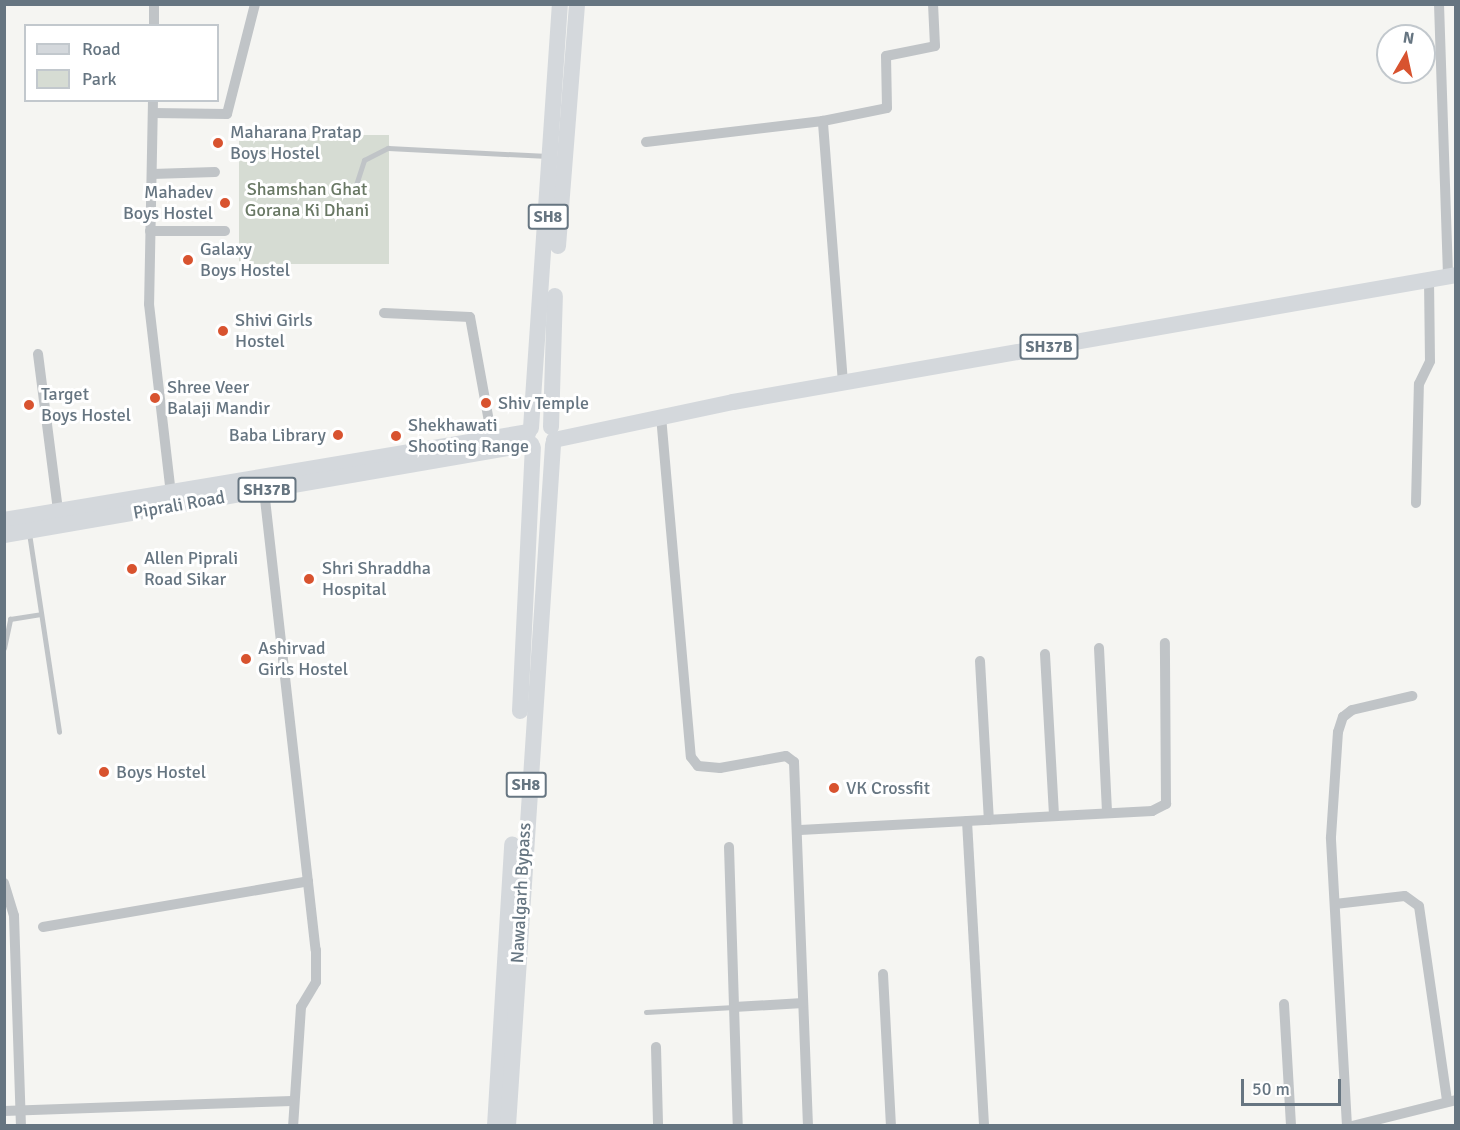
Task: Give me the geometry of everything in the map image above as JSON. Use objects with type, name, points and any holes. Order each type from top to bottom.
[{"type":"main road","name":"SH8","points":[[553,435],[550,286],[551,156],[560,4]]},
{"type":"main road","name":"SH8","points":[[531,438],[550,286],[577,4]]},
{"type":"main road","name":"SH37B","points":[[553,435],[1429,281],[1452,275]]},
{"type":"main road","points":[[531,438],[543,450],[553,435]]},
{"type":"main road","points":[[4,520],[492,438],[531,438],[553,435]]},
{"type":"main road","name":"Nawalgarh Bypass","points":[[495,1125],[536,556],[553,435]]},
{"type":"main road","name":"Nawalgarh Bypass","points":[[508,1125],[536,556],[531,438]]},
{"type":"main road","name":"Piprali Road","points":[[4,535],[264,490],[531,438]]},
{"type":"street","points":[[154,4],[154,24]]},
{"type":"street","points":[[153,113],[227,114],[255,4]]},
{"type":"street","points":[[646,142],[823,120],[887,108],[886,56],[935,46],[933,4]]},
{"type":"street","points":[[1439,4],[1452,275]]},
{"type":"street","points":[[153,102],[149,304],[171,493]]},
{"type":"street","points":[[823,120],[843,383]]},
{"type":"street","points":[[152,174],[215,172]]},
{"type":"street","points":[[150,231],[225,231]]},
{"type":"street","points":[[1416,503],[1419,384],[1430,361],[1429,281]]},
{"type":"street","points":[[384,312],[470,317],[492,438]]},
{"type":"street","points":[[38,354],[58,511]]},
{"type":"street","points":[[661,416],[691,757],[698,766],[720,768],[791,758],[800,830],[808,1125]]},
{"type":"street","points":[[264,490],[317,972],[301,1007],[292,1101],[293,1125]]},
{"type":"street","points":[[800,830],[1152,811],[1170,799],[1166,643]]},
{"type":"street","points":[[1099,648],[1107,813]]},
{"type":"street","points":[[1045,654],[1054,816]]},
{"type":"street","points":[[980,661],[989,820]]},
{"type":"street","points":[[1335,904],[1405,896],[1419,906],[1451,1100],[1350,1125],[1335,904],[1331,837],[1340,723],[1353,710],[1412,696]]},
{"type":"street","points":[[967,821],[984,1125]]},
{"type":"street","points":[[729,847],[738,1125]]},
{"type":"street","points":[[43,927],[308,881]]},
{"type":"street","points":[[4,883],[14,916],[21,1125]]},
{"type":"street","points":[[883,974],[891,1125]]},
{"type":"street","points":[[734,1007],[803,1003]]},
{"type":"street","points":[[1284,1004],[1291,1125]]},
{"type":"street","points":[[656,1047],[658,1125]]},
{"type":"street","points":[[4,1111],[292,1101]]},
{"type":"lane","points":[[353,194],[364,160],[388,148],[551,156]]},
{"type":"lane","points":[[28,531],[59,732]]},
{"type":"lane","points":[[4,648],[10,619],[41,614]]},
{"type":"lane","points":[[646,1012],[734,1007]]},
{"type":"green space","name":"Shamshan Ghat Gorana Ki Dhani","points":[[239,135],[389,135],[389,264],[239,264]]},
{"type":"place","name":"Maharana Pratap Boys Hostel","points":[[218,143]]},
{"type":"place","name":"Mahadev Boys Hostel","points":[[225,203]]},
{"type":"place","name":"Galaxy Boys Hostel","points":[[188,260]]},
{"type":"place","name":"Shivi Girls Hostel","points":[[223,331]]},
{"type":"place","name":"Shree Veer Balaji Mandir","points":[[155,398]]},
{"type":"place","name":"Shiv Temple","points":[[486,403]]},
{"type":"place","name":"Target Boys Hostel","points":[[29,405]]},
{"type":"place","name":"Baba Library","points":[[338,435]]},
{"type":"place","name":"Shekhawati Shooting Range","points":[[396,436]]},
{"type":"place","name":"Allen Piprali Road Sikar","points":[[132,569]]},
{"type":"place","name":"Shri Shraddha Hospital","points":[[309,579]]},
{"type":"place","name":"Ashirvad Girls Hostel","points":[[246,659]]},
{"type":"place","name":"Boys Hostel","points":[[104,772]]},
{"type":"place","name":"VK Crossfit","points":[[834,788]]}]
